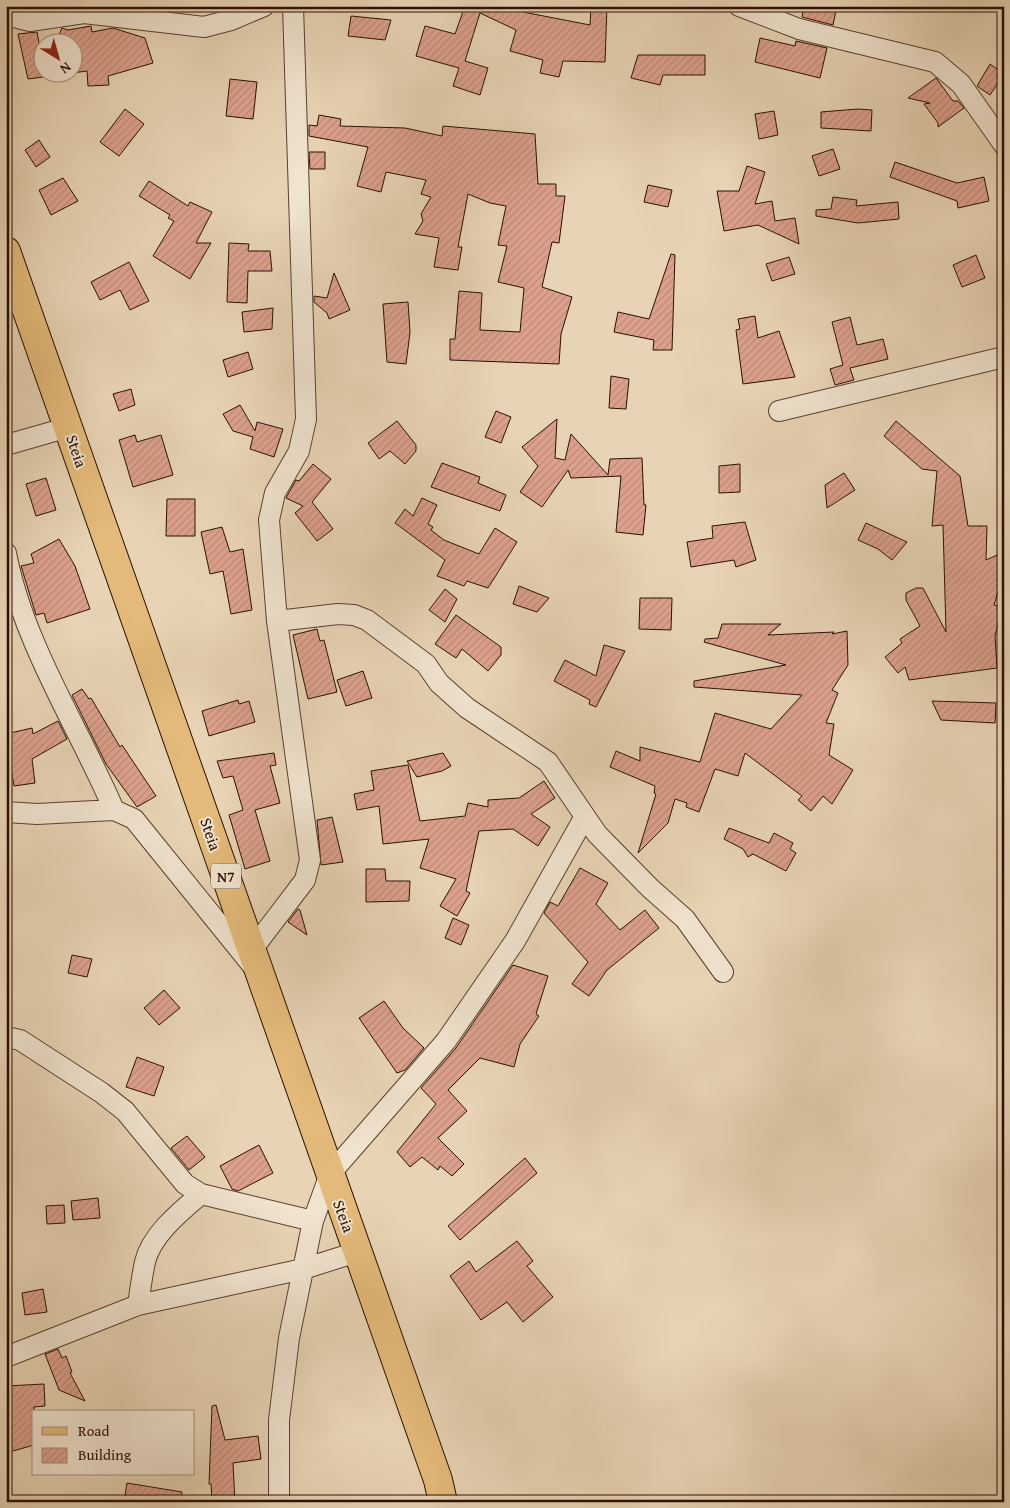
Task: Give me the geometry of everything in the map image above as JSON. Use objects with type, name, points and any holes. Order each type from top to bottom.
[{"type":"main road","name":"Steia","points":[[9,266],[69,427],[438,1480],[443,1502]]},
{"type":"street","points":[[6,16],[30,21],[84,12],[204,26],[232,20],[264,6]]},
{"type":"street","points":[[6,812],[37,814],[114,810],[134,819],[256,963],[305,880],[310,860],[276,621],[269,520],[275,493],[300,451],[306,420],[293,6]]},
{"type":"street","points":[[739,6],[799,29],[935,62],[961,84],[1004,145]]},
{"type":"street","points":[[779,411],[1004,357]]},
{"type":"street","points":[[6,445],[69,427]]},
{"type":"street","points":[[6,553],[27,627],[96,768],[114,810]]},
{"type":"street","points":[[276,621],[338,614],[354,615],[367,620],[426,664],[439,683],[467,708],[548,762],[584,818],[597,834],[650,888],[685,919],[723,972]]},
{"type":"street","points":[[279,1502],[280,1420],[289,1338],[313,1221],[330,1174],[446,1041],[515,941],[584,818]]},
{"type":"street","points":[[6,1037],[20,1040],[102,1093],[124,1111],[185,1184],[201,1194],[313,1221]]},
{"type":"street","points":[[138,1304],[145,1260],[161,1232],[176,1214],[201,1194]]},
{"type":"street","points":[[6,1357],[138,1304],[303,1269],[357,1252]]},
{"type":"building","points":[[465,6],[521,6],[518,11],[590,25],[591,6],[607,6],[605,62],[563,61],[559,77],[540,73],[543,60],[510,51],[516,30],[480,13],[465,61],[488,68],[480,95],[453,86],[459,68],[416,56],[425,26],[455,34]]},
{"type":"building","points":[[804,6],[837,6],[833,25],[802,17]]},
{"type":"building","points":[[351,16],[391,20],[385,40],[348,36]]},
{"type":"building","points":[[91,26],[92,32],[113,28],[145,38],[153,63],[108,76],[109,85],[88,86],[87,71],[82,72],[82,32],[60,32],[62,28],[68,30]]},
{"type":"building","points":[[32,33],[32,78],[28,79],[18,34]]},
{"type":"building","points":[[760,38],[795,46],[796,41],[827,48],[820,78],[755,62]]},
{"type":"building","points":[[638,55],[705,55],[705,75],[663,75],[660,85],[631,78]]},
{"type":"building","points":[[990,64],[1004,74],[990,95],[977,86]]},
{"type":"building","points":[[936,78],[953,101],[958,101],[964,108],[938,127],[938,123],[924,104],[930,103],[908,98]]},
{"type":"building","points":[[230,79],[257,82],[253,119],[226,116]]},
{"type":"building","points":[[125,109],[144,124],[119,156],[100,142]]},
{"type":"building","points":[[858,109],[872,110],[871,131],[821,128],[821,112]]},
{"type":"building","points":[[774,111],[778,135],[759,139],[755,114]]},
{"type":"building","points":[[319,115],[341,119],[340,126],[405,128],[442,136],[443,126],[535,134],[538,184],[556,184],[556,196],[565,196],[559,243],[552,242],[542,287],[572,297],[561,334],[559,364],[450,360],[450,339],[455,339],[459,291],[482,293],[480,330],[520,332],[524,288],[498,282],[507,246],[498,245],[506,206],[490,203],[468,194],[458,247],[462,247],[458,270],[434,267],[439,238],[415,234],[423,221],[421,214],[431,197],[421,194],[426,180],[386,172],[381,192],[357,186],[368,147],[309,136],[309,125],[317,126]]},
{"type":"building","points":[[39,140],[50,157],[36,167],[25,150]]},
{"type":"building","points":[[833,149],[840,169],[819,176],[812,156]]},
{"type":"building","points":[[309,152],[325,152],[325,169],[310,169]]},
{"type":"building","points":[[895,162],[957,183],[984,177],[989,201],[958,208],[957,201],[890,177]]},
{"type":"building","points":[[747,166],[765,172],[755,204],[772,201],[775,221],[795,218],[799,244],[758,225],[724,231],[717,191],[739,191]]},
{"type":"building","points":[[63,178],[78,201],[51,215],[39,190]]},
{"type":"building","points":[[149,181],[188,206],[190,202],[212,212],[196,243],[211,243],[190,279],[153,256],[174,221],[168,218],[170,215],[139,196]]},
{"type":"building","points":[[648,185],[672,190],[668,207],[644,202]]},
{"type":"building","points":[[833,197],[857,200],[856,206],[898,202],[899,219],[858,223],[816,216],[816,210],[831,209]]},
{"type":"building","points":[[229,243],[249,244],[248,251],[270,251],[272,271],[248,271],[247,303],[227,302]]},
{"type":"building","points":[[671,254],[675,255],[672,350],[653,350],[654,340],[614,332],[618,312],[649,319]]},
{"type":"building","points":[[976,255],[985,278],[962,287],[953,265]]},
{"type":"building","points":[[789,257],[795,274],[772,281],[766,264]]},
{"type":"building","points":[[129,262],[149,301],[130,310],[120,290],[100,300],[91,282]]},
{"type":"building","points":[[334,273],[350,310],[329,319],[327,313],[314,302],[314,296],[327,298]]},
{"type":"building","points":[[408,302],[410,332],[406,364],[387,362],[383,304]]},
{"type":"building","points":[[273,308],[272,329],[244,332],[242,312]]},
{"type":"building","points":[[755,316],[758,338],[779,331],[795,377],[743,384],[736,330],[740,329],[738,319]]},
{"type":"building","points":[[850,317],[857,345],[883,339],[888,359],[850,368],[854,380],[835,385],[830,369],[843,365],[832,322]]},
{"type":"building","points":[[248,352],[253,369],[228,377],[223,360]]},
{"type":"building","points":[[611,376],[629,379],[626,409],[609,408]]},
{"type":"building","points":[[131,389],[135,405],[119,411],[113,394]]},
{"type":"building","points":[[240,405],[255,431],[257,422],[283,429],[274,457],[250,449],[253,437],[233,431],[223,414]]},
{"type":"building","points":[[496,411],[511,417],[501,443],[485,437]]},
{"type":"building","points":[[557,419],[555,458],[565,460],[571,434],[608,475],[610,459],[642,458],[644,505],[646,505],[643,535],[616,532],[621,476],[571,478],[568,470],[542,507],[520,492],[538,466],[522,447]]},
{"type":"building","points":[[397,421],[416,445],[416,451],[405,464],[390,451],[379,459],[368,443]]},
{"type":"building","points":[[896,421],[960,476],[968,526],[987,526],[986,560],[1004,552],[1004,572],[994,605],[1002,607],[995,636],[997,668],[909,680],[905,667],[898,673],[885,657],[902,643],[900,639],[920,626],[906,600],[906,593],[916,588],[923,588],[946,632],[943,525],[932,526],[937,471],[922,469],[884,436]]},
{"type":"building","points":[[135,435],[137,442],[161,435],[173,475],[133,487],[119,440]]},
{"type":"building","points":[[442,463],[480,477],[478,483],[506,495],[500,511],[431,487]]},
{"type":"building","points":[[313,464],[331,479],[312,502],[333,529],[317,541],[295,513],[303,506],[286,498],[296,480],[299,481]]},
{"type":"building","points":[[740,464],[740,492],[719,493],[719,466]]},
{"type":"building","points":[[844,473],[855,490],[827,508],[825,485]]},
{"type":"building","points":[[46,478],[56,510],[36,516],[26,484]]},
{"type":"building","points":[[422,498],[437,505],[428,524],[433,527],[431,530],[444,540],[479,554],[495,528],[517,542],[488,588],[467,581],[464,586],[437,576],[445,560],[395,523],[405,509],[413,516]]},
{"type":"building","points":[[167,499],[195,499],[195,536],[166,536]]},
{"type":"building","points":[[745,522],[756,560],[736,567],[734,560],[691,567],[687,542],[713,538],[712,526]]},
{"type":"building","points":[[866,523],[907,542],[892,560],[878,549],[858,540]]},
{"type":"building","points":[[222,527],[230,552],[243,549],[252,610],[231,614],[223,571],[210,574],[201,532]]},
{"type":"building","points":[[59,539],[75,566],[90,609],[47,623],[44,613],[36,615],[21,566],[34,563],[31,554]]},
{"type":"building","points":[[519,586],[549,598],[537,612],[513,604]]},
{"type":"building","points":[[445,589],[457,599],[445,622],[429,610]]},
{"type":"building","points":[[640,598],[672,598],[671,630],[639,629]]},
{"type":"building","points":[[456,615],[501,647],[501,655],[488,671],[462,649],[456,658],[435,644]]},
{"type":"building","points":[[722,624],[781,624],[768,635],[834,632],[832,634],[847,631],[848,665],[832,690],[838,693],[826,723],[834,724],[829,755],[853,770],[832,804],[823,796],[811,811],[798,800],[802,796],[745,753],[738,776],[715,769],[699,812],[686,807],[687,803],[675,799],[668,823],[638,853],[656,794],[654,793],[655,786],[610,767],[616,751],[640,761],[640,747],[700,762],[715,713],[771,729],[802,695],[694,687],[694,681],[786,665],[704,642],[705,639],[718,638]]},
{"type":"building","points":[[317,629],[320,641],[324,640],[337,692],[308,699],[293,635]]},
{"type":"building","points":[[604,645],[625,651],[596,707],[589,704],[590,700],[554,681],[565,660],[596,676]]},
{"type":"building","points":[[363,671],[372,698],[346,706],[337,680]]},
{"type":"building","points":[[82,689],[89,699],[91,698],[120,747],[122,745],[156,796],[137,807],[106,764],[72,695]]},
{"type":"building","points":[[238,700],[239,704],[249,701],[255,722],[209,736],[202,711]]},
{"type":"building","points":[[932,701],[996,703],[995,723],[941,720]]},
{"type":"building","points":[[58,721],[67,739],[32,759],[35,783],[14,786],[9,756],[6,757],[6,734],[32,728],[33,734]]},
{"type":"building","points":[[274,753],[276,765],[270,766],[280,803],[255,810],[270,861],[245,869],[229,815],[243,810],[233,776],[223,778],[217,761]]},
{"type":"building","points":[[443,753],[451,766],[442,771],[417,777],[407,761]]},
{"type":"building","points":[[408,765],[420,821],[465,816],[468,803],[488,807],[488,800],[519,798],[544,781],[555,798],[531,814],[550,827],[538,846],[513,829],[479,831],[466,891],[470,893],[457,916],[440,906],[456,879],[420,868],[429,839],[383,844],[379,806],[357,810],[354,794],[374,790],[371,771]]},
{"type":"building","points":[[332,817],[343,862],[321,865],[317,820]]},
{"type":"building","points":[[729,828],[769,843],[774,833],[793,843],[790,849],[796,853],[786,871],[753,854],[748,857],[743,849],[724,839]]},
{"type":"building","points":[[580,868],[608,883],[596,904],[620,930],[645,910],[659,928],[607,970],[589,996],[572,984],[588,962],[544,913],[550,902],[558,906]]},
{"type":"building","points":[[366,869],[385,869],[386,881],[410,881],[409,901],[366,902]]},
{"type":"building","points":[[298,909],[300,910],[307,935],[288,922]]},
{"type":"building","points":[[453,918],[469,925],[461,945],[445,938]]},
{"type":"building","points":[[72,955],[92,959],[87,977],[68,973]]},
{"type":"building","points":[[513,965],[548,976],[536,1014],[539,1016],[520,1044],[514,1067],[480,1058],[448,1090],[467,1111],[438,1138],[464,1164],[452,1176],[440,1166],[438,1170],[422,1157],[410,1167],[397,1152],[436,1104],[421,1088],[456,1048]]},
{"type":"building","points":[[164,990],[180,1008],[159,1025],[144,1008]]},
{"type":"building","points":[[384,1001],[403,1028],[424,1048],[405,1070],[397,1073],[359,1018]]},
{"type":"building","points":[[137,1057],[164,1067],[154,1096],[126,1087]]},
{"type":"building","points":[[187,1136],[205,1157],[189,1170],[171,1148]]},
{"type":"building","points":[[259,1145],[273,1173],[238,1191],[232,1189],[220,1166]]},
{"type":"building","points":[[525,1158],[537,1173],[460,1240],[448,1226]]},
{"type":"building","points":[[98,1198],[100,1218],[73,1220],[71,1201]]},
{"type":"building","points":[[64,1205],[65,1223],[47,1224],[46,1206]]},
{"type":"building","points":[[517,1241],[533,1261],[527,1266],[553,1297],[523,1322],[507,1302],[481,1320],[450,1276],[469,1261],[476,1272]]},
{"type":"building","points":[[43,1289],[47,1312],[25,1315],[22,1293]]},
{"type":"building","points":[[58,1349],[62,1358],[66,1356],[72,1372],[70,1373],[85,1401],[59,1390],[45,1354]]},
{"type":"building","points":[[44,1384],[45,1406],[34,1407],[34,1410],[32,1410],[32,1446],[6,1453],[6,1386]]},
{"type":"building","points":[[216,1405],[225,1440],[258,1436],[261,1459],[233,1463],[235,1502],[212,1502],[211,1484],[209,1484],[212,1406]]},
{"type":"building","points":[[127,1483],[182,1492],[181,1502],[124,1502]]}]
